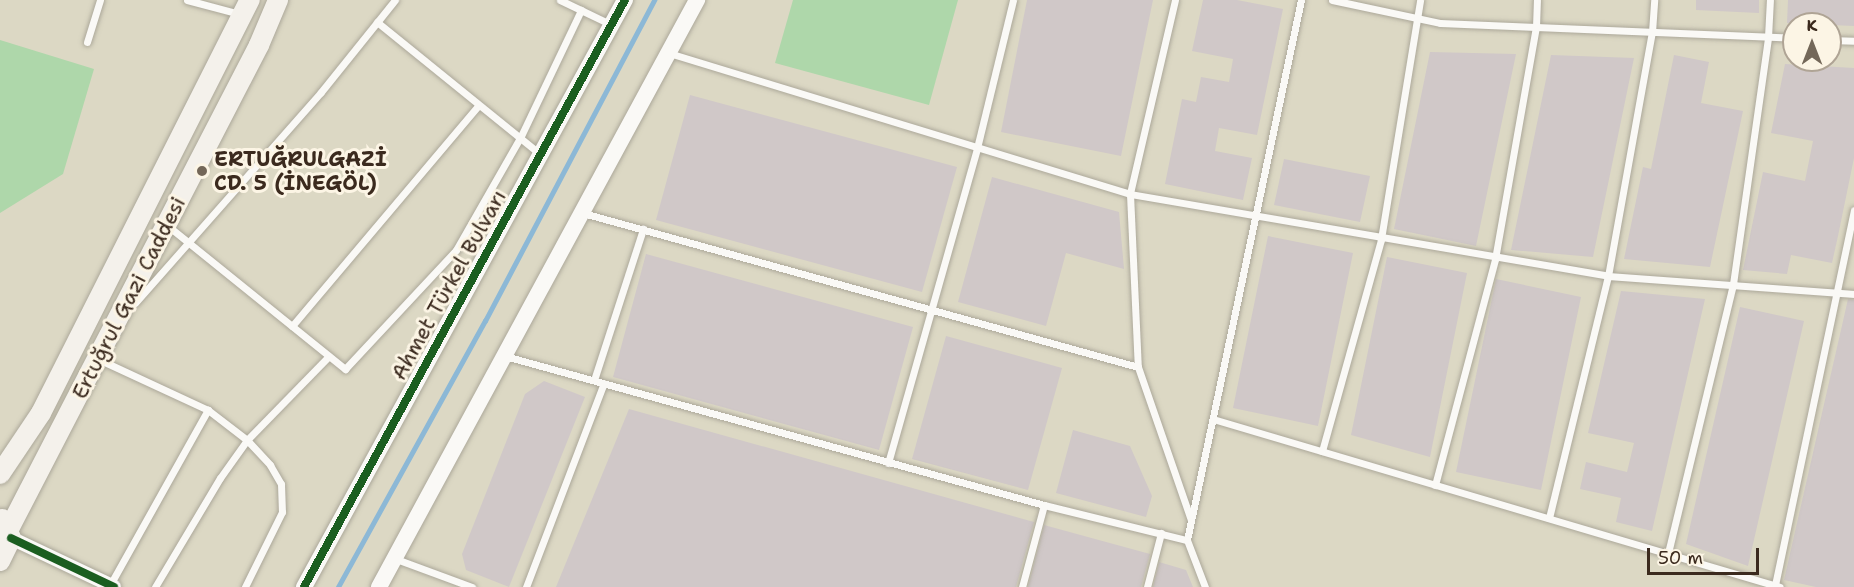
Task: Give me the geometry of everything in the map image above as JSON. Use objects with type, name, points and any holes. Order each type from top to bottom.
[{"type":"main road","name":"Ertuğrul Gazi Caddesi","points":[[0,561],[6,528],[114,328],[278,0]]},
{"type":"main road","name":"Ertuğrul Gazi Caddesi","points":[[0,474],[41,413],[247,8]]},
{"type":"street","name":"Ahmet Türkel Bulvarı","points":[[304,587],[625,0]]},
{"type":"street","points":[[379,587],[697,0]]},
{"type":"street","points":[[6,528],[112,586]]},
{"type":"lane","points":[[87,42],[100,0]]},
{"type":"lane","points":[[188,0],[247,8]]},
{"type":"lane","points":[[114,328],[187,241],[321,92],[395,0]]},
{"type":"lane","points":[[560,0],[612,25]]},
{"type":"lane","points":[[888,463],[977,148],[1013,0]]},
{"type":"lane","points":[[1175,0],[1130,194],[1138,367],[1191,521]]},
{"type":"lane","points":[[1205,587],[1188,540],[1191,521],[1301,0]]},
{"type":"lane","points":[[1332,0],[1419,19],[1536,27],[1782,38]]},
{"type":"lane","points":[[1322,451],[1381,240],[1419,19],[1420,0]]},
{"type":"lane","points":[[1435,484],[1495,259],[1536,27],[1537,0]]},
{"type":"lane","points":[[1549,518],[1608,276],[1652,32],[1654,0]]},
{"type":"lane","points":[[1668,553],[1734,284],[1768,37],[1770,0]]},
{"type":"lane","points":[[167,225],[345,369],[456,250],[520,138],[582,10]]},
{"type":"lane","points":[[377,22],[541,155]]},
{"type":"lane","points":[[669,53],[1130,194],[1381,240],[1608,276],[1854,294]]},
{"type":"lane","points":[[292,326],[478,106]]},
{"type":"lane","points":[[1213,419],[1778,586],[1854,210]]},
{"type":"lane","points":[[583,213],[1138,367]]},
{"type":"lane","points":[[594,380],[643,228]]},
{"type":"lane","points":[[155,587],[220,478],[247,440],[329,356]]},
{"type":"lane","points":[[505,356],[1044,506],[1188,540]]},
{"type":"lane","points":[[98,359],[208,410],[247,440],[270,465],[284,493],[282,512],[245,587]]},
{"type":"lane","points":[[526,587],[604,383]]},
{"type":"lane","points":[[112,586],[208,410]]},
{"type":"lane","points":[[1022,587],[1044,506]]},
{"type":"lane","points":[[1147,587],[1161,533]]},
{"type":"lane","points":[[395,558],[472,587]]},
{"type":"green space","points":[[793,0],[958,0],[929,105],[775,63]]},
{"type":"green space","points":[[0,40],[94,69],[63,174],[0,213]]},
{"type":"building","points":[[1027,0],[1153,0],[1121,156],[1001,132]]},
{"type":"building","points":[[1203,0],[1237,0],[1283,9],[1257,135],[1219,128],[1215,151],[1252,158],[1243,200],[1165,184],[1182,99],[1196,102],[1201,77],[1229,82],[1233,59],[1192,51]]},
{"type":"building","points":[[1696,0],[1759,0],[1759,13],[1696,10]]},
{"type":"building","points":[[1788,0],[1854,0],[1854,26],[1842,25],[1842,12],[1787,12]]},
{"type":"building","points":[[1430,52],[1516,54],[1476,246],[1394,229]]},
{"type":"building","points":[[1551,55],[1634,58],[1593,257],[1511,250]]},
{"type":"building","points":[[1674,55],[1709,62],[1701,103],[1743,111],[1710,267],[1624,259],[1643,167],[1651,169]]},
{"type":"building","points":[[1842,67],[1854,68],[1854,158],[1832,263],[1791,255],[1787,274],[1743,270],[1763,172],[1805,181],[1813,141],[1771,133],[1783,72],[1842,72]]},
{"type":"building","points":[[690,95],[957,167],[922,292],[656,220]]},
{"type":"building","points":[[1284,159],[1370,176],[1360,222],[1274,205]]},
{"type":"building","points":[[992,177],[1119,212],[1124,269],[1066,253],[1046,326],[958,302]]},
{"type":"building","points":[[1268,236],[1353,253],[1318,426],[1233,408]]},
{"type":"building","points":[[646,254],[913,327],[879,450],[613,377]]},
{"type":"building","points":[[1387,257],[1467,273],[1430,457],[1351,435]]},
{"type":"building","points":[[1496,279],[1581,297],[1541,490],[1456,472]]},
{"type":"building","points":[[1621,291],[1705,299],[1652,531],[1616,522],[1621,498],[1580,489],[1586,462],[1627,472],[1634,443],[1588,433]]},
{"type":"building","points":[[1848,299],[1854,300],[1854,587],[1816,587],[1784,580]]},
{"type":"building","points":[[1740,307],[1804,321],[1748,566],[1686,544]]},
{"type":"building","points":[[946,336],[1062,368],[1028,490],[912,459]]},
{"type":"building","points":[[544,381],[585,397],[509,587],[466,570],[462,554],[525,394]]},
{"type":"building","points":[[629,409],[1034,522],[1016,587],[556,587]]},
{"type":"building","points":[[1073,430],[1130,446],[1152,496],[1146,517],[1056,493]]},
{"type":"building","points":[[1044,525],[1150,554],[1141,587],[1028,587]]},
{"type":"building","points":[[1159,562],[1186,570],[1193,587],[1153,587]]},
{"type":"waterway","points":[[338,587],[485,321],[654,0]]},
{"type":"cycle path","points":[[304,587],[625,0]]},
{"type":"cycle path","points":[[11,538],[114,587]]},
{"type":"place","name":"ERTUĞRULGAZİ CD. 5 (İNEGÖL)","points":[[202,171]]}]
